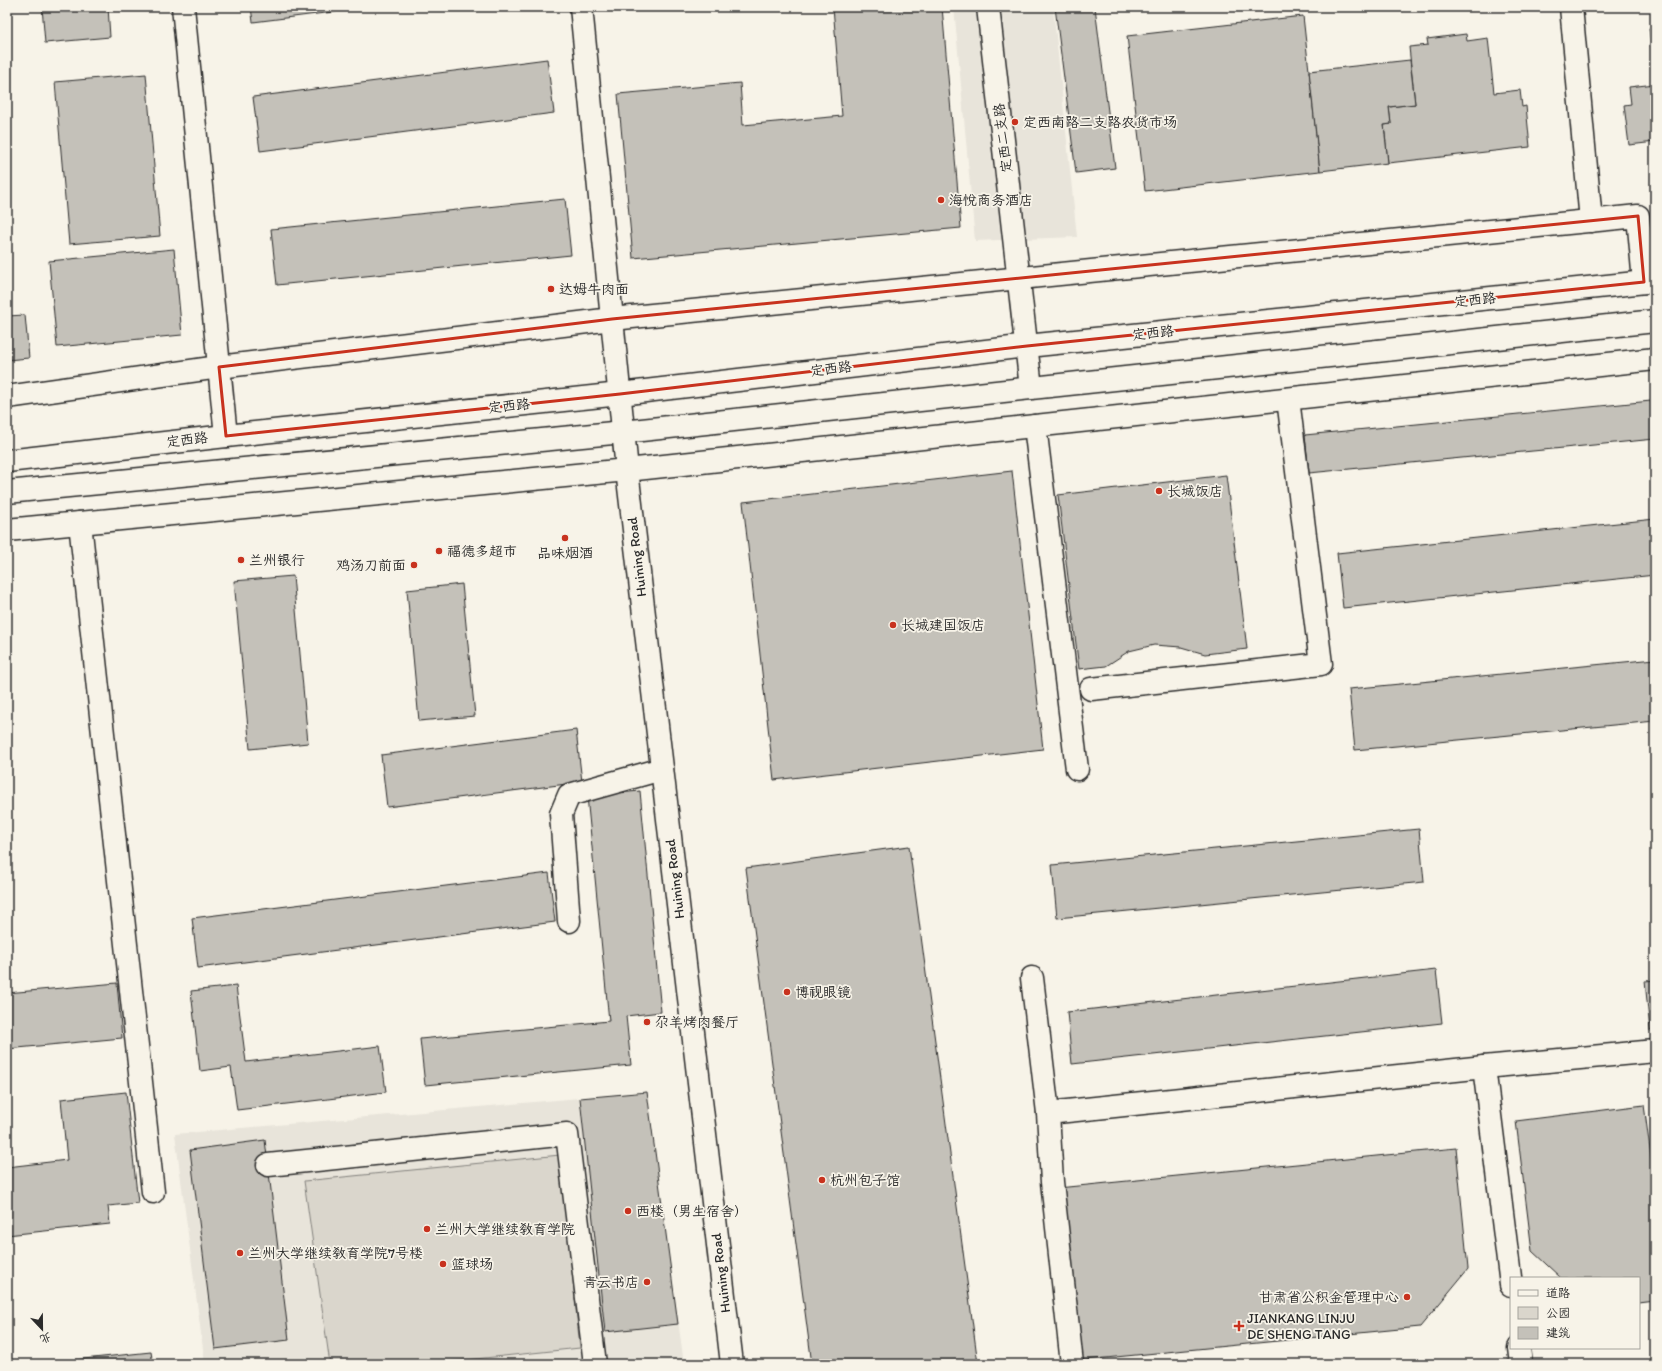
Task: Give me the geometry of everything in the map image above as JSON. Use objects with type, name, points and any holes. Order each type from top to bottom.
[{"type":"street","points":[[182,7],[226,436]]},
{"type":"street","name":"Huining Road","points":[[581,7],[627,470],[732,1364]]},
{"type":"street","name":"定西二支路","points":[[988,7],[1031,388]]},
{"type":"street","points":[[1570,7],[1591,221]]},
{"type":"street","points":[[7,397],[219,367],[612,319],[1638,216],[1649,282]]},
{"type":"street","name":"定西路","points":[[7,461],[620,394],[1026,346],[1649,282]]},
{"type":"street","points":[[7,492],[623,432],[1655,321]]},
{"type":"street","points":[[7,530],[627,470],[1655,360]]},
{"type":"street","points":[[1091,689],[1321,664],[1288,399]]},
{"type":"street","points":[[1035,426],[1077,769]]},
{"type":"street","points":[[80,523],[153,1192]]},
{"type":"street","points":[[569,921],[561,814],[569,795],[662,769]]},
{"type":"street","points":[[1032,978],[1048,1113],[1052,1182],[1072,1364]]},
{"type":"street","points":[[1048,1113],[1484,1067],[1655,1051]]},
{"type":"street","points":[[1484,1067],[1510,1277]]},
{"type":"street","points":[[268,1165],[567,1134],[595,1364]]},
{"type":"street","points":[[1519,1349],[1521,1364]]},
{"type":"highlighted area","points":[[1638,216],[1644,282],[1027,346],[620,394],[226,436],[219,367],[612,319]]},
{"type":"shaded area","name":"定西南路二支路农货市场","points":[[954,7],[1053,7],[1077,237],[975,241]]},
{"type":"shaded area","name":"兰州大学继续教育学院","points":[[647,1092],[684,1364],[205,1364],[175,1134]]},
{"type":"green space","name":"篮球场","points":[[560,1155],[580,1348],[427,1364],[330,1364],[304,1181]]},
{"type":"building","points":[[42,7],[108,7],[110,37],[45,43]]},
{"type":"building","points":[[251,7],[373,7],[253,22]]},
{"type":"building","points":[[833,7],[942,7],[961,228],[633,258],[618,94],[740,83],[743,125],[842,116]]},
{"type":"building","points":[[1055,7],[1095,7],[1115,168],[1076,173]]},
{"type":"building","points":[[1303,16],[1320,171],[1145,191],[1127,36]]},
{"type":"building","points":[[1655,27],[1655,81],[1649,28]]},
{"type":"building","points":[[1466,34],[1467,41],[1488,38],[1494,93],[1520,90],[1522,107],[1526,106],[1530,147],[1388,163],[1384,125],[1391,124],[1389,107],[1415,104],[1409,47],[1428,45],[1427,39]]},
{"type":"building","points":[[547,59],[554,113],[260,151],[253,97]]},
{"type":"building","points":[[1410,60],[1415,104],[1389,107],[1391,124],[1384,125],[1388,163],[1320,171],[1309,71]]},
{"type":"building","points":[[146,74],[160,236],[69,244],[55,82]]},
{"type":"building","points":[[1655,84],[1655,142],[1629,145],[1624,105],[1631,104],[1629,87]]},
{"type":"building","points":[[565,199],[571,255],[277,285],[271,229]]},
{"type":"building","points":[[174,249],[182,335],[57,347],[49,261]]},
{"type":"building","points":[[25,315],[29,358],[7,360],[7,316]]},
{"type":"building","points":[[1651,401],[1655,439],[1309,473],[1305,435]]},
{"type":"building","name":"长城建国饭店","points":[[1012,471],[1043,749],[774,780],[743,502]]},
{"type":"building","points":[[1226,475],[1247,649],[1205,654],[1181,647],[1154,645],[1129,651],[1106,666],[1079,669],[1058,495]]},
{"type":"building","points":[[1655,519],[1655,575],[1343,608],[1337,553]]},
{"type":"building","points":[[293,576],[308,743],[250,749],[234,581]]},
{"type":"building","points":[[462,584],[475,716],[419,721],[407,590]]},
{"type":"building","points":[[1655,659],[1655,721],[1355,750],[1349,689]]},
{"type":"building","points":[[576,730],[582,782],[387,807],[381,755]]},
{"type":"building","points":[[640,791],[661,1012],[626,1016],[631,1065],[425,1085],[420,1039],[609,1021],[587,796]]},
{"type":"building","points":[[1419,829],[1424,882],[1057,918],[1052,865]]},
{"type":"building","points":[[909,846],[978,1364],[819,1364],[811,1357],[746,868]]},
{"type":"building","points":[[549,873],[555,922],[198,968],[192,918]]},
{"type":"building","points":[[1436,970],[1442,1023],[1072,1064],[1067,1012]]},
{"type":"building","points":[[1655,980],[1655,1030],[1650,1031],[1645,981]]},
{"type":"building","points":[[117,983],[122,1038],[7,1049],[7,993]]},
{"type":"building","points":[[236,986],[246,1062],[380,1046],[386,1092],[237,1110],[231,1067],[200,1071],[191,991]]},
{"type":"building","points":[[126,1092],[138,1203],[108,1206],[110,1224],[7,1235],[7,1167],[67,1160],[61,1099]]},
{"type":"building","name":"西楼（男生宿舍）","points":[[647,1092],[678,1324],[605,1332],[580,1098]]},
{"type":"building","points":[[1644,1105],[1653,1172],[1655,1172],[1655,1301],[1640,1303],[1640,1277],[1560,1277],[1532,1251],[1516,1121]]},
{"type":"building","name":"兰州大学继续教育学院7号楼","points":[[265,1140],[289,1340],[215,1349],[190,1150]]},
{"type":"building","points":[[1456,1148],[1468,1269],[1420,1327],[1075,1361],[1058,1188]]},
{"type":"building","points":[[151,1352],[153,1364],[35,1364]]},
{"type":"place","name":"定西南路二支路农货市场","points":[[1015,122]]},
{"type":"place","name":"海悦商务酒店","points":[[941,200]]},
{"type":"place","name":"达姆牛肉面","points":[[551,289]]},
{"type":"place","name":"长城饭店","points":[[1159,491]]},
{"type":"place","name":"品味烟酒","points":[[565,538]]},
{"type":"place","name":"福德多超市","points":[[439,551]]},
{"type":"place","name":"兰州银行","points":[[241,560]]},
{"type":"place","name":"鸡汤刀前面","points":[[414,565]]},
{"type":"place","name":"长城建国饭店","points":[[893,625]]},
{"type":"place","name":"博视眼镜","points":[[787,992]]},
{"type":"place","name":"尕羊烤肉餐厅","points":[[647,1022]]},
{"type":"place","name":"杭州包子馆","points":[[822,1180]]},
{"type":"place","name":"西楼（男生宿舍）","points":[[628,1211]]},
{"type":"place","name":"兰州大学继续教育学院","points":[[427,1229]]},
{"type":"place","name":"兰州大学继续教育学院7号楼","points":[[240,1253]]},
{"type":"place","name":"篮球场","points":[[443,1264]]},
{"type":"place","name":"青云书店","points":[[647,1282]]},
{"type":"place","name":"甘肃省公积金管理中心","points":[[1407,1297]]},
{"type":"place","name":"JIANKANG LINJU DE SHENG TANG","points":[[1239,1326]]}]
